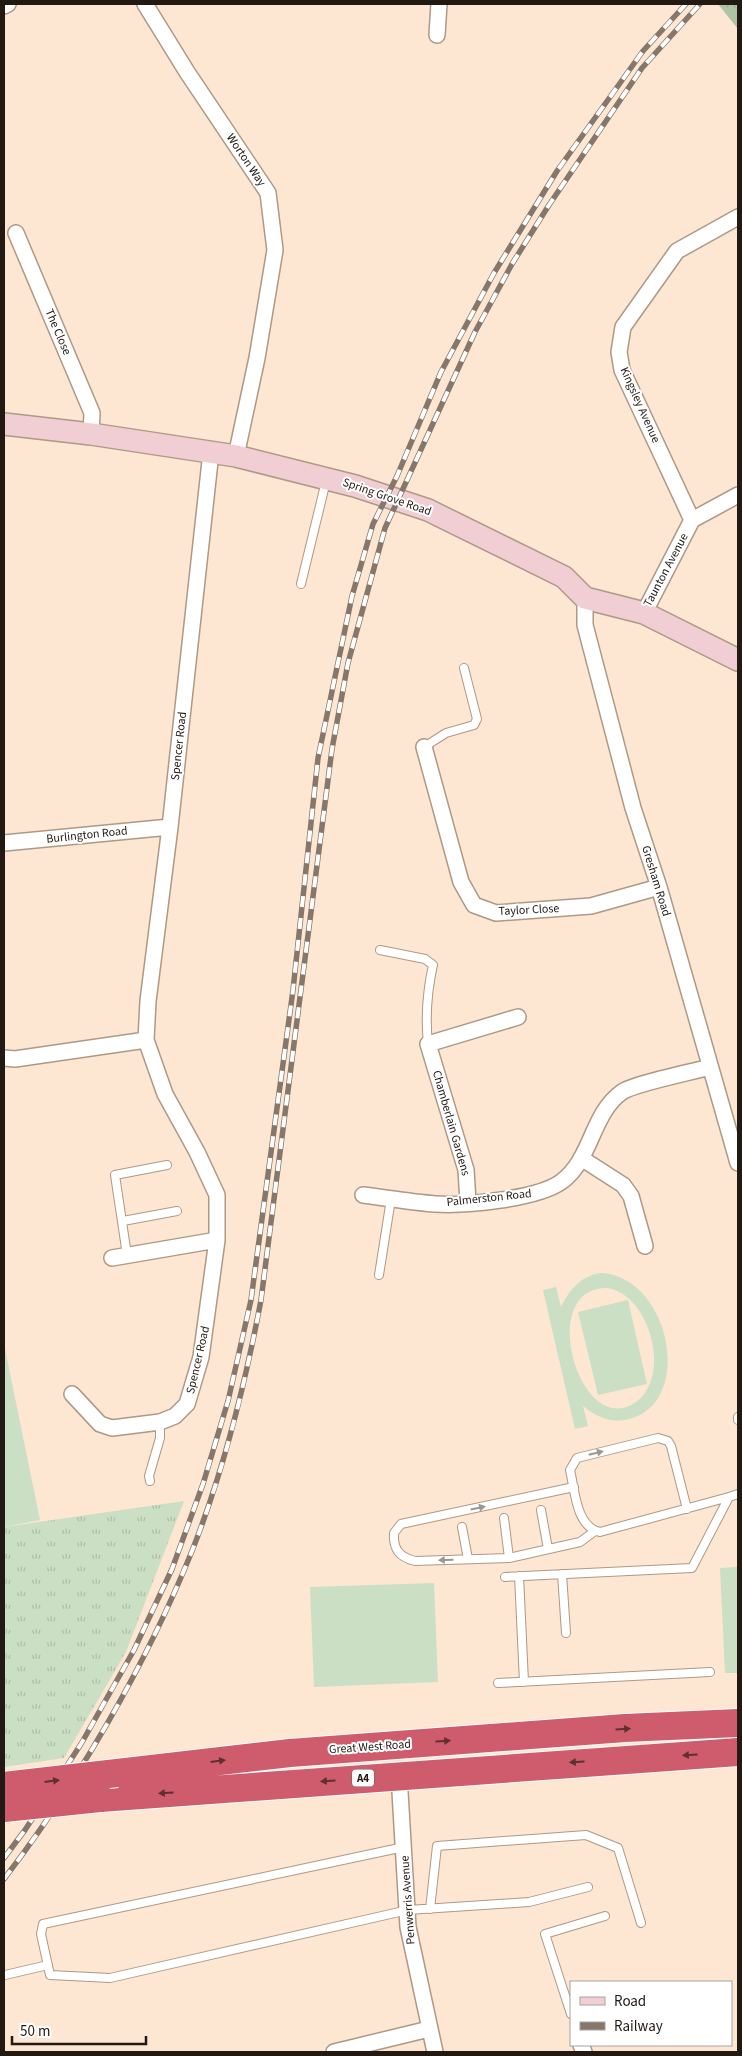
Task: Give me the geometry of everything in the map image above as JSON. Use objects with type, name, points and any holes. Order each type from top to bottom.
[{"type":"highway","name":"Great West Road","points":[[4,1786],[290,1752],[624,1728],[738,1723]]},
{"type":"highway","name":"A4","points":[[4,1808],[100,1798],[399,1775],[738,1752]]},
{"type":"main road","name":"Spring Grove Road","points":[[4,424],[92,434],[236,456],[327,478],[428,510],[564,577],[585,598]]},
{"type":"main road","points":[[585,598],[644,613],[738,660]]},
{"type":"street","points":[[4,6],[8,4]]},
{"type":"street","name":"Worton Way","points":[[145,4],[187,72],[268,193],[275,250],[257,358],[236,456]]},
{"type":"street","points":[[437,35],[439,4]]},
{"type":"street","name":"Kingsley Avenue","points":[[692,520],[622,370],[619,352],[623,327],[676,251],[738,217]]},
{"type":"street","name":"The Close","points":[[16,233],[92,413],[92,434]]},
{"type":"street","name":"Spencer Road","points":[[72,1394],[100,1424],[112,1428],[160,1422],[175,1416],[187,1404],[201,1357],[217,1240],[217,1195],[197,1152],[165,1094],[146,1040],[148,1001],[170,827],[211,452]]},
{"type":"street","name":"Taunton Avenue","points":[[644,613],[692,520],[738,495]]},
{"type":"street","name":"Gresham Road","points":[[585,598],[585,625],[633,808],[659,888],[738,1162]]},
{"type":"street","name":"Taylor Close","points":[[424,747],[461,882],[474,905],[496,913],[591,906],[659,888]]},
{"type":"street","name":"Burlington Road","points":[[4,843],[170,827]]},
{"type":"street","points":[[428,1044],[518,1017]]},
{"type":"street","points":[[4,1058],[15,1059],[146,1040]]},
{"type":"street","name":"Chamberlain Gardens","points":[[428,1044],[466,1170],[468,1202]]},
{"type":"street","name":"Palmerston Road","points":[[363,1195],[437,1204],[499,1200],[541,1192],[562,1182],[581,1158],[610,1102],[624,1090],[710,1067]]},
{"type":"street","points":[[581,1158],[623,1185],[631,1196],[645,1246]]},
{"type":"street","points":[[112,1258],[217,1240]]},
{"type":"street","name":"Penwerris Avenue","points":[[399,1775],[413,1956],[436,2052]]},
{"type":"street","points":[[334,2052],[429,2028]]},
{"type":"lane","points":[[301,584],[327,478]]},
{"type":"lane","points":[[424,747],[446,733],[474,725],[477,719],[464,668]]},
{"type":"lane","points":[[380,950],[425,959],[433,965],[428,988],[425,1019],[428,1044]]},
{"type":"lane","points":[[127,1256],[115,1175],[167,1165]]},
{"type":"lane","points":[[379,1275],[391,1199]]},
{"type":"lane","points":[[123,1221],[177,1211]]},
{"type":"lane","points":[[150,1482],[148,1476],[160,1438],[160,1422]]},
{"type":"lane","points":[[687,1509],[671,1446],[668,1441],[658,1438],[577,1458],[570,1470],[582,1518],[585,1524],[600,1532],[687,1509],[738,1494]]},
{"type":"lane","points":[[574,1487],[401,1524],[397,1526],[394,1533],[394,1547],[405,1559],[415,1561],[509,1558],[580,1542],[595,1531]]},
{"type":"lane","points":[[505,1576],[692,1568],[729,1497]]},
{"type":"lane","points":[[541,1510],[548,1549]]},
{"type":"lane","points":[[504,1518],[509,1558]]},
{"type":"lane","points":[[462,1527],[468,1559]]},
{"type":"lane","points":[[562,1574],[566,1633]]},
{"type":"lane","points":[[519,1576],[524,1682]]},
{"type":"lane","points":[[498,1683],[710,1672]]},
{"type":"lane","points":[[430,1909],[437,1846],[586,1836],[618,1848],[641,1923]]},
{"type":"lane","points":[[404,1847],[43,1924],[42,1934],[50,1975],[110,1978],[408,1910],[529,1902],[588,1887]]},
{"type":"lane","points":[[570,2011],[544,1934],[605,1916]]},
{"type":"lane","points":[[5,1975],[48,1965]]},
{"type":"green space","points":[[718,4],[738,4],[738,29]]},
{"type":"green space","points":[[600,1273],[624,1279],[644,1295],[658,1316],[666,1341],[668,1367],[662,1390],[650,1408],[629,1419],[616,1421],[599,1416],[583,1406],[588,1426],[575,1429],[543,1290],[556,1287],[561,1307],[576,1285]],"holes":[[[607,1288],[622,1294],[635,1305],[645,1320],[654,1356],[653,1374],[647,1390],[636,1402],[616,1409],[598,1401],[583,1383],[574,1360],[570,1334],[573,1311],[585,1294]]]},
{"type":"green space","points":[[628,1300],[647,1384],[598,1395],[578,1312]]},
{"type":"green space","points":[[4,1344],[40,1520],[4,1527]]},
{"type":"green space","points":[[184,1501],[126,1652],[64,1758],[4,1767],[4,1527]]},
{"type":"green space","points":[[738,1567],[738,1673],[725,1673],[720,1568]]},
{"type":"green space","points":[[434,1583],[438,1682],[314,1687],[310,1587]]},
{"type":"railway","points":[[4,1858],[25,1830],[81,1744],[134,1650],[172,1569],[203,1484],[228,1401],[251,1300],[293,990],[318,758],[352,596],[373,524],[397,476],[441,372],[494,273],[557,171],[643,51],[686,4]]},
{"type":"railway","points":[[4,1879],[84,1763],[132,1679],[154,1636],[192,1551],[224,1458],[241,1395],[261,1300],[332,749],[348,663],[385,528],[475,332],[512,264],[549,205],[642,68],[700,4]]}]
